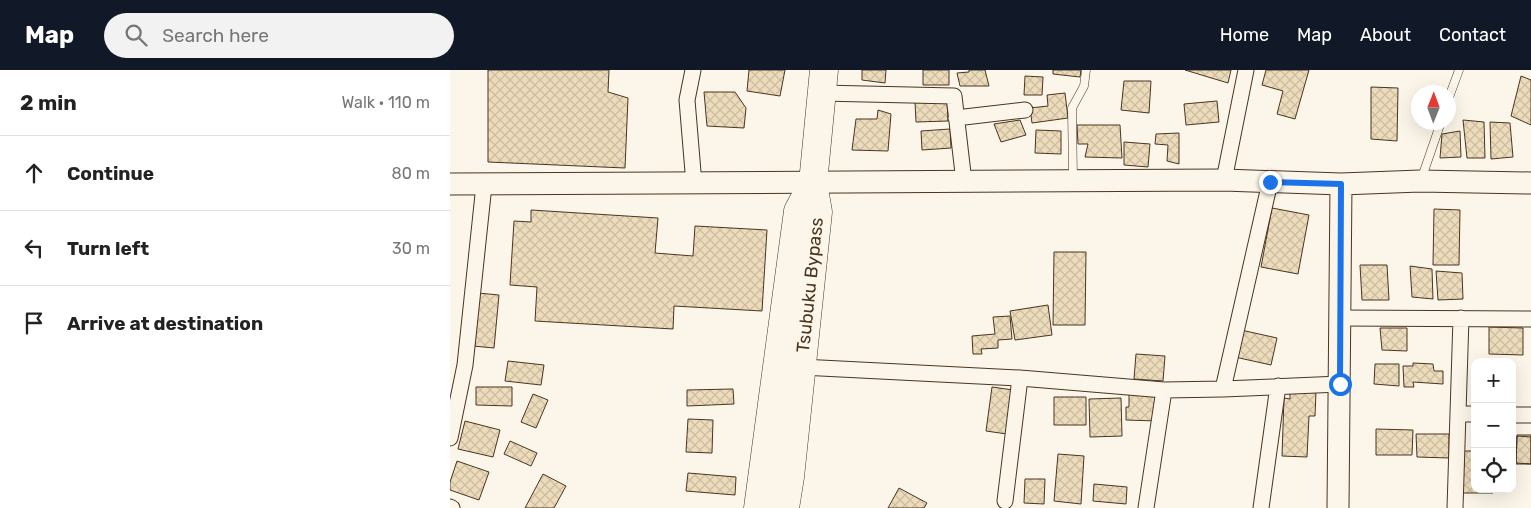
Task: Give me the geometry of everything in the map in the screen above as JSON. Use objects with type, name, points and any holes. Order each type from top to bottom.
[{"type":"highway","points":[[813,183],[823,82]]},
{"type":"highway","name":"Tsubuku Bypass","points":[[785,508],[790,477],[818,212],[813,183]]},
{"type":"highway","name":"Tsubuku Bypass","points":[[758,508],[798,211],[813,183]]},
{"type":"street","points":[[693,70],[687,100],[694,184]]},
{"type":"street","points":[[1224,180],[1246,70]]},
{"type":"street","points":[[823,82],[954,96],[964,182]]},
{"type":"street","points":[[956,118],[1025,110]]},
{"type":"street","points":[[450,184],[1224,180],[1341,184],[1420,181],[1531,183]]},
{"type":"street","points":[[1223,389],[1270,182]]},
{"type":"street","points":[[1338,508],[1341,184]]},
{"type":"street","points":[[450,438],[465,365],[484,185]]},
{"type":"street","points":[[1340,318],[1531,319]]},
{"type":"street","points":[[1454,508],[1461,318]]},
{"type":"street","points":[[801,367],[1020,378],[1164,390],[1340,384]]},
{"type":"street","points":[[1005,501],[1020,378]]},
{"type":"street","points":[[1261,508],[1278,386]]},
{"type":"street","points":[[1146,508],[1164,390]]},
{"type":"street","points":[[1458,414],[1471,414]]},
{"type":"street","points":[[1516,415],[1531,415]]},
{"type":"lane","points":[[1073,181],[1072,108],[1084,86],[1086,70]]},
{"type":"lane","points":[[1454,85],[1459,70]]},
{"type":"lane","points":[[1420,181],[1438,130]]},
{"type":"building","points":[[488,70],[609,70],[608,92],[628,98],[625,168],[488,162]]},
{"type":"building","points":[[749,70],[785,70],[780,96],[747,91]]},
{"type":"building","points":[[862,70],[886,70],[885,83],[862,80]]},
{"type":"building","points":[[923,70],[949,70],[949,85],[923,85]]},
{"type":"building","points":[[969,70],[985,70],[989,86],[960,86],[957,73],[969,72]]},
{"type":"building","points":[[1053,70],[1081,70],[1080,77],[1053,74]]},
{"type":"building","points":[[1185,70],[1231,70],[1228,83]]},
{"type":"building","points":[[1266,70],[1309,70],[1295,119],[1277,114],[1283,91],[1262,85]]},
{"type":"building","points":[[1025,76],[1043,77],[1042,95],[1024,95]]},
{"type":"building","points":[[1521,76],[1531,80],[1531,125],[1511,116]]},
{"type":"building","points":[[1124,81],[1151,81],[1149,113],[1121,110]]},
{"type":"building","points":[[1371,87],[1398,88],[1397,141],[1371,139]]},
{"type":"building","points":[[704,92],[735,92],[746,108],[744,128],[707,126]]},
{"type":"building","points":[[1065,93],[1068,118],[1032,123],[1030,108],[1048,106],[1047,95]]},
{"type":"building","points":[[947,101],[948,121],[916,122],[915,102]]},
{"type":"building","points":[[1217,101],[1219,122],[1186,125],[1184,104]]},
{"type":"building","points":[[878,110],[891,114],[888,151],[852,150],[856,119],[877,119]]},
{"type":"building","points":[[1020,120],[1026,135],[1001,142],[994,124]]},
{"type":"building","points":[[1463,120],[1484,122],[1485,158],[1467,158]]},
{"type":"building","points":[[1490,122],[1510,123],[1513,157],[1491,159]]},
{"type":"building","points":[[1077,125],[1120,125],[1122,158],[1085,157],[1088,144],[1078,144]]},
{"type":"building","points":[[950,129],[951,148],[922,150],[921,131]]},
{"type":"building","points":[[1036,130],[1061,131],[1061,154],[1035,153]]},
{"type":"building","points":[[1460,131],[1461,157],[1440,158],[1442,134]]},
{"type":"building","points":[[1179,133],[1179,164],[1167,161],[1168,145],[1155,144],[1156,134]]},
{"type":"building","points":[[1124,142],[1150,144],[1148,167],[1124,165]]},
{"type":"building","points":[[1272,208],[1309,215],[1298,274],[1261,267]]},
{"type":"building","points":[[1434,209],[1460,210],[1459,265],[1433,265]]},
{"type":"building","points":[[531,210],[658,218],[655,253],[693,256],[695,226],[767,230],[762,311],[674,306],[673,329],[535,321],[537,287],[510,285],[514,221],[531,222]]},
{"type":"building","points":[[1054,252],[1086,252],[1085,325],[1053,325]]},
{"type":"building","points":[[1360,265],[1387,265],[1389,300],[1362,300]]},
{"type":"building","points":[[1410,266],[1432,269],[1433,299],[1412,297]]},
{"type":"building","points":[[1436,271],[1462,273],[1463,299],[1438,300]]},
{"type":"building","points":[[478,293],[499,295],[494,348],[473,346]]},
{"type":"building","points":[[1048,305],[1052,335],[1015,340],[1010,311]]},
{"type":"building","points":[[1010,316],[1012,339],[998,340],[998,348],[981,349],[982,354],[973,354],[972,336],[995,334],[993,317]]},
{"type":"building","points":[[1489,327],[1523,328],[1523,355],[1489,354]]},
{"type":"building","points":[[1380,328],[1407,328],[1407,351],[1382,350]]},
{"type":"building","points":[[1241,330],[1277,338],[1271,365],[1235,357]]},
{"type":"building","points":[[1136,354],[1165,356],[1163,381],[1134,379]]},
{"type":"building","points":[[508,361],[544,365],[541,385],[505,381]]},
{"type":"building","points":[[1413,363],[1433,364],[1434,371],[1443,371],[1443,384],[1413,382],[1414,387],[1404,387],[1403,366],[1413,366]]},
{"type":"building","points":[[1375,364],[1399,364],[1399,386],[1374,384]]},
{"type":"building","points":[[476,387],[512,387],[512,406],[476,405]]},
{"type":"building","points":[[992,387],[1013,390],[1007,434],[986,431]]},
{"type":"building","points":[[733,389],[734,404],[687,406],[687,390]]},
{"type":"building","points":[[1290,390],[1316,392],[1315,416],[1309,416],[1307,457],[1282,456],[1284,398],[1290,399]]},
{"type":"building","points":[[1129,393],[1158,393],[1157,421],[1126,420],[1126,407],[1129,407]]},
{"type":"building","points":[[533,394],[548,400],[536,428],[521,422]]},
{"type":"building","points":[[1054,397],[1086,397],[1086,425],[1054,425]]},
{"type":"building","points":[[1121,398],[1122,436],[1090,437],[1089,399]]},
{"type":"building","points":[[688,419],[713,420],[712,453],[686,452]]},
{"type":"building","points":[[465,421],[500,430],[493,457],[458,449]]},
{"type":"building","points":[[1376,429],[1413,430],[1412,455],[1376,455]]},
{"type":"building","points":[[1416,434],[1449,434],[1449,458],[1417,457]]},
{"type":"building","points":[[1517,435],[1531,435],[1531,464],[1516,463]]},
{"type":"building","points":[[1517,436],[1531,437],[1531,464],[1516,464]]},
{"type":"building","points":[[510,441],[537,453],[531,466],[504,454]]},
{"type":"building","points":[[1463,451],[1471,451],[1471,493],[1462,493]]},
{"type":"building","points":[[1058,454],[1084,456],[1081,504],[1054,501]]},
{"type":"building","points":[[457,461],[489,472],[479,500],[450,490],[450,482]]},
{"type":"building","points":[[688,473],[736,477],[735,495],[686,491]]},
{"type":"building","points":[[543,474],[566,486],[554,508],[525,508]]},
{"type":"building","points":[[1025,479],[1045,479],[1044,504],[1024,503]]},
{"type":"building","points":[[1094,484],[1127,487],[1126,504],[1093,501]]},
{"type":"building","points":[[899,488],[927,503],[924,508],[888,508]]},
{"type":"route","points":[[1270,182],[1341,184],[1340,384]]}]
